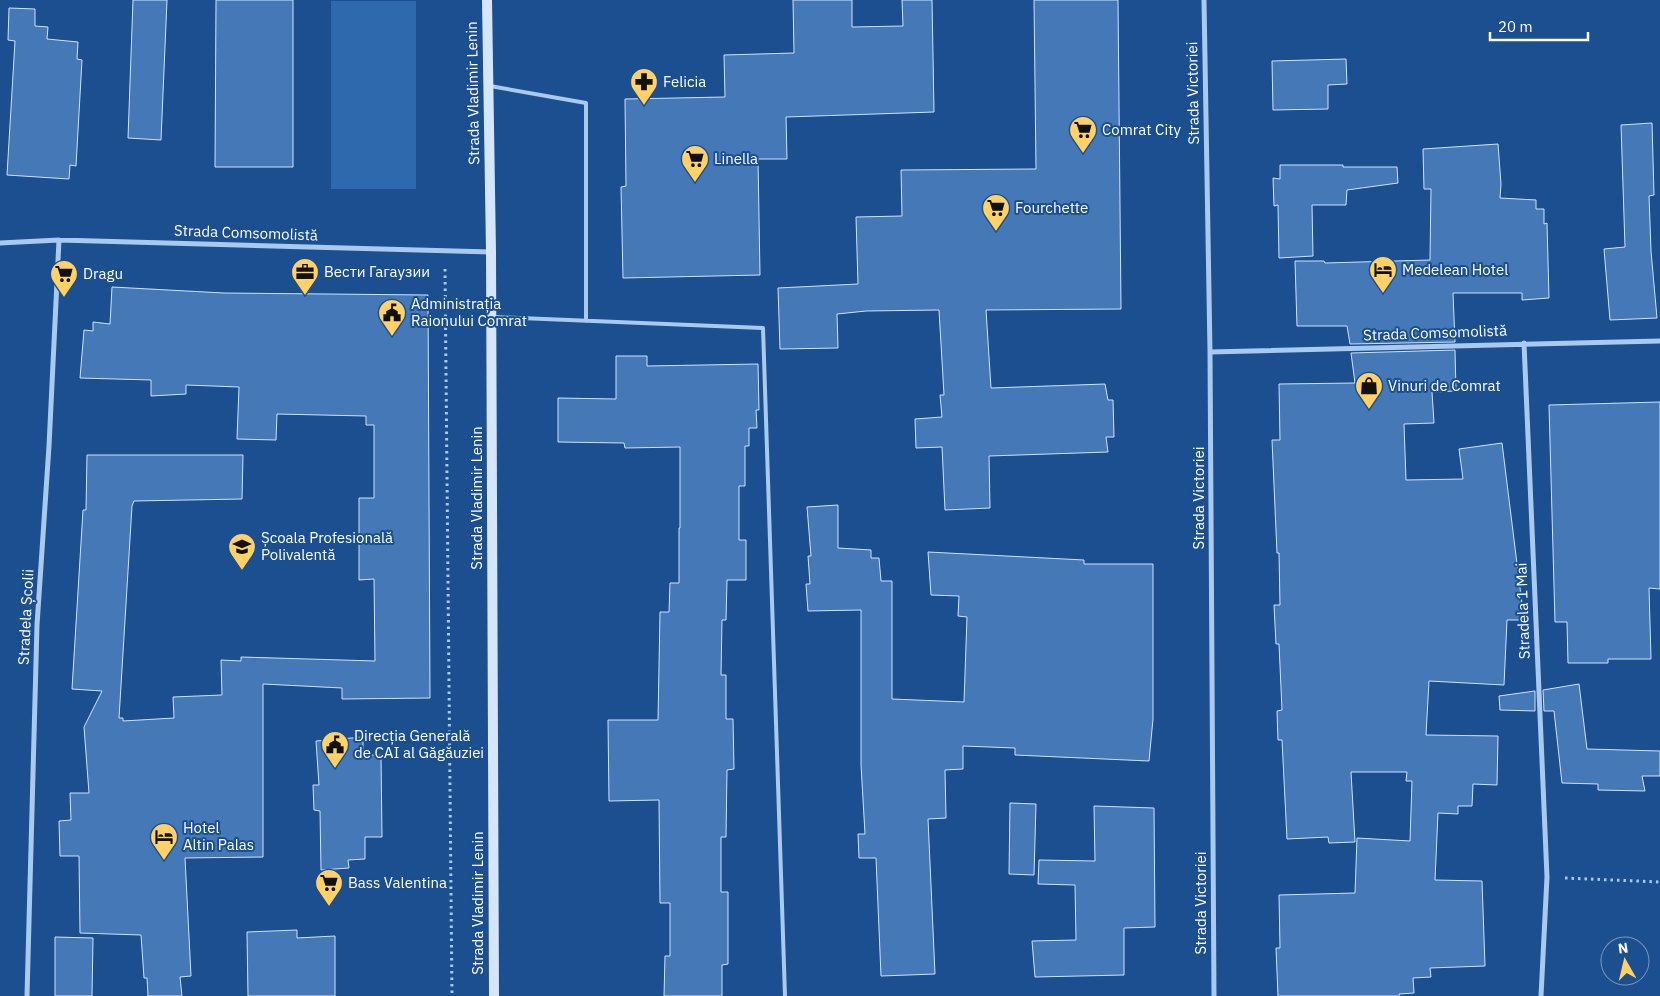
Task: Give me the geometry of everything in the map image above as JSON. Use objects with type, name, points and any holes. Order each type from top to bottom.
[{"type":"main road","name":"Strada Vladimir Lenin","points":[[487,0],[491,252],[494,996]]},
{"type":"street","name":"Strada Victoriei","points":[[1204,0],[1210,352],[1214,996]]},
{"type":"street","name":"Strada Comsomolistă","points":[[0,243],[59,240],[491,252]]},
{"type":"street","name":"Stradela Școlii","points":[[27,996],[37,625],[49,446],[59,240]]},
{"type":"street","name":"Strada Comsomolistă","points":[[1210,352],[1660,341]]},
{"type":"street","name":"Stradela 1 Mai","points":[[1524,343],[1547,877],[1541,996]]},
{"type":"lane","points":[[488,86],[586,103],[586,321]]},
{"type":"lane","points":[[491,317],[763,328],[785,996]]},
{"type":"path","points":[[445,251],[452,996]]},
{"type":"path","points":[[1547,877],[1660,882]]},
{"type":"shaded area","points":[[331,1],[416,1],[416,189],[331,189]]},
{"type":"building","points":[[133,0],[167,0],[161,140],[128,138]]},
{"type":"building","points":[[216,0],[293,0],[293,167],[215,167]]},
{"type":"building","points":[[793,0],[852,0],[852,27],[903,26],[902,0],[932,0],[934,112],[786,117],[787,159],[758,159],[760,275],[623,278],[621,187],[626,186],[625,99],[725,97],[724,55],[794,53]]},
{"type":"building","name":"Comrat City","points":[[1034,0],[1118,0],[1121,309],[986,310],[991,388],[1105,384],[1108,400],[1113,400],[1114,437],[1106,437],[1108,452],[989,456],[990,508],[945,510],[942,447],[916,448],[915,419],[942,417],[940,395],[944,395],[939,310],[866,311],[837,314],[838,348],[780,349],[778,288],[858,284],[856,217],[902,216],[901,170],[1036,169]]},
{"type":"building","points":[[9,8],[35,9],[35,26],[48,27],[47,39],[78,42],[77,59],[82,60],[76,166],[70,165],[69,179],[7,175],[15,41],[8,40]]},
{"type":"building","points":[[1346,59],[1347,84],[1328,85],[1328,109],[1273,110],[1272,61]]},
{"type":"building","points":[[1652,123],[1654,195],[1649,196],[1651,251],[1657,318],[1610,320],[1604,249],[1625,247],[1621,125]]},
{"type":"building","points":[[1498,144],[1501,184],[1500,198],[1536,200],[1536,209],[1544,209],[1544,224],[1547,223],[1549,298],[1522,300],[1522,293],[1453,293],[1455,342],[1350,344],[1347,326],[1297,326],[1295,261],[1324,261],[1325,263],[1430,260],[1431,189],[1424,189],[1423,149]]},
{"type":"building","points":[[1280,165],[1397,167],[1398,183],[1347,190],[1346,205],[1312,205],[1313,256],[1279,258],[1278,205],[1274,206],[1273,178],[1280,179]]},
{"type":"building","points":[[112,287],[224,293],[428,295],[430,698],[342,699],[342,688],[263,684],[263,857],[185,858],[191,976],[180,977],[182,996],[148,996],[147,978],[144,978],[141,935],[80,933],[79,856],[60,856],[59,821],[71,820],[70,793],[89,793],[84,727],[102,691],[72,689],[83,510],[86,510],[87,455],[243,455],[242,499],[134,501],[132,506],[119,718],[123,718],[123,721],[174,718],[173,697],[222,695],[221,660],[241,661],[241,657],[375,661],[374,579],[359,580],[359,498],[374,498],[374,425],[366,425],[366,416],[277,414],[276,440],[237,439],[239,387],[186,385],[186,394],[151,396],[151,380],[80,378],[84,330],[93,331],[93,322],[110,324]]},
{"type":"building","points":[[1455,350],[1456,391],[1432,392],[1434,423],[1404,424],[1406,480],[1463,479],[1459,449],[1502,443],[1524,620],[1507,620],[1504,685],[1429,681],[1426,735],[1498,736],[1497,785],[1473,784],[1472,806],[1458,806],[1458,814],[1438,813],[1435,880],[1482,881],[1485,966],[1430,968],[1431,977],[1413,978],[1414,993],[1399,994],[1399,996],[1278,996],[1276,948],[1280,948],[1279,895],[1355,893],[1357,838],[1410,841],[1412,781],[1406,781],[1407,772],[1351,772],[1355,842],[1329,843],[1328,837],[1287,839],[1282,740],[1278,740],[1277,711],[1282,710],[1279,644],[1276,644],[1274,605],[1280,605],[1279,553],[1277,553],[1272,440],[1280,440],[1279,384],[1355,383],[1351,353]]},
{"type":"building","points":[[616,356],[647,356],[647,366],[758,364],[759,410],[756,410],[757,428],[749,428],[749,446],[745,446],[745,486],[739,486],[739,540],[746,540],[746,580],[727,580],[726,620],[722,620],[721,675],[726,675],[726,719],[733,719],[734,769],[727,770],[726,837],[721,837],[721,892],[728,892],[728,964],[722,965],[722,996],[664,996],[665,956],[670,956],[670,903],[660,903],[659,800],[609,801],[608,720],[658,720],[660,612],[669,612],[670,583],[679,583],[680,528],[680,447],[625,448],[624,443],[558,442],[558,398],[616,399]]},
{"type":"building","points":[[1660,402],[1660,589],[1649,588],[1651,659],[1608,659],[1608,663],[1568,663],[1567,622],[1555,622],[1549,405]]},
{"type":"building","points":[[838,505],[838,548],[871,550],[871,558],[879,558],[881,581],[892,581],[892,699],[964,702],[967,617],[958,616],[959,596],[931,595],[928,552],[1084,560],[1084,564],[1153,564],[1153,719],[1149,761],[1015,755],[1015,748],[963,746],[963,769],[945,770],[946,818],[928,819],[935,974],[881,976],[876,858],[859,858],[858,834],[865,834],[861,765],[861,610],[808,611],[806,584],[810,584],[808,556],[811,556],[807,507]]},
{"type":"building","points":[[1579,684],[1587,749],[1660,751],[1660,776],[1642,776],[1645,791],[1598,790],[1598,784],[1562,783],[1554,711],[1544,711],[1543,690]]},
{"type":"building","points":[[1535,691],[1535,711],[1500,710],[1499,696]]},
{"type":"building","points":[[363,737],[363,755],[381,755],[382,837],[365,837],[365,859],[348,860],[349,868],[321,870],[320,811],[314,810],[313,785],[319,785],[316,741]]},
{"type":"building","points":[[1010,803],[1036,804],[1034,875],[1009,874]]},
{"type":"building","points":[[1094,806],[1154,808],[1155,927],[1124,928],[1124,975],[1035,977],[1032,941],[1076,940],[1075,885],[1038,884],[1039,860],[1095,861]]},
{"type":"building","points":[[297,930],[297,938],[335,936],[335,996],[248,996],[247,932]]},
{"type":"building","points":[[55,937],[93,938],[92,996],[55,996]]},
{"type":"place","name":"Felicia","points":[[644,106]]},
{"type":"place","name":"Comrat City","points":[[1083,154]]},
{"type":"place","name":"Linella","points":[[695,183]]},
{"type":"place","name":"Fourchette","points":[[996,232]]},
{"type":"place","name":"Medelean Hotel","points":[[1383,294]]},
{"type":"place","name":"Вести Гагаузии","points":[[305,296]]},
{"type":"place","name":"Dragu","points":[[64,298]]},
{"type":"place","name":"Administrația Raionului Comrat","points":[[392,337]]},
{"type":"place","name":"Vinuri de Comrat","points":[[1369,410]]},
{"type":"place","name":"Școala Profesională Polivalentă","points":[[242,571]]},
{"type":"place","name":"Direcția Generală de CAI al Găgăuziei","points":[[335,769]]},
{"type":"place","name":"Hotel Altin Palas","points":[[164,861]]},
{"type":"place","name":"Bass Valentina","points":[[329,907]]}]
